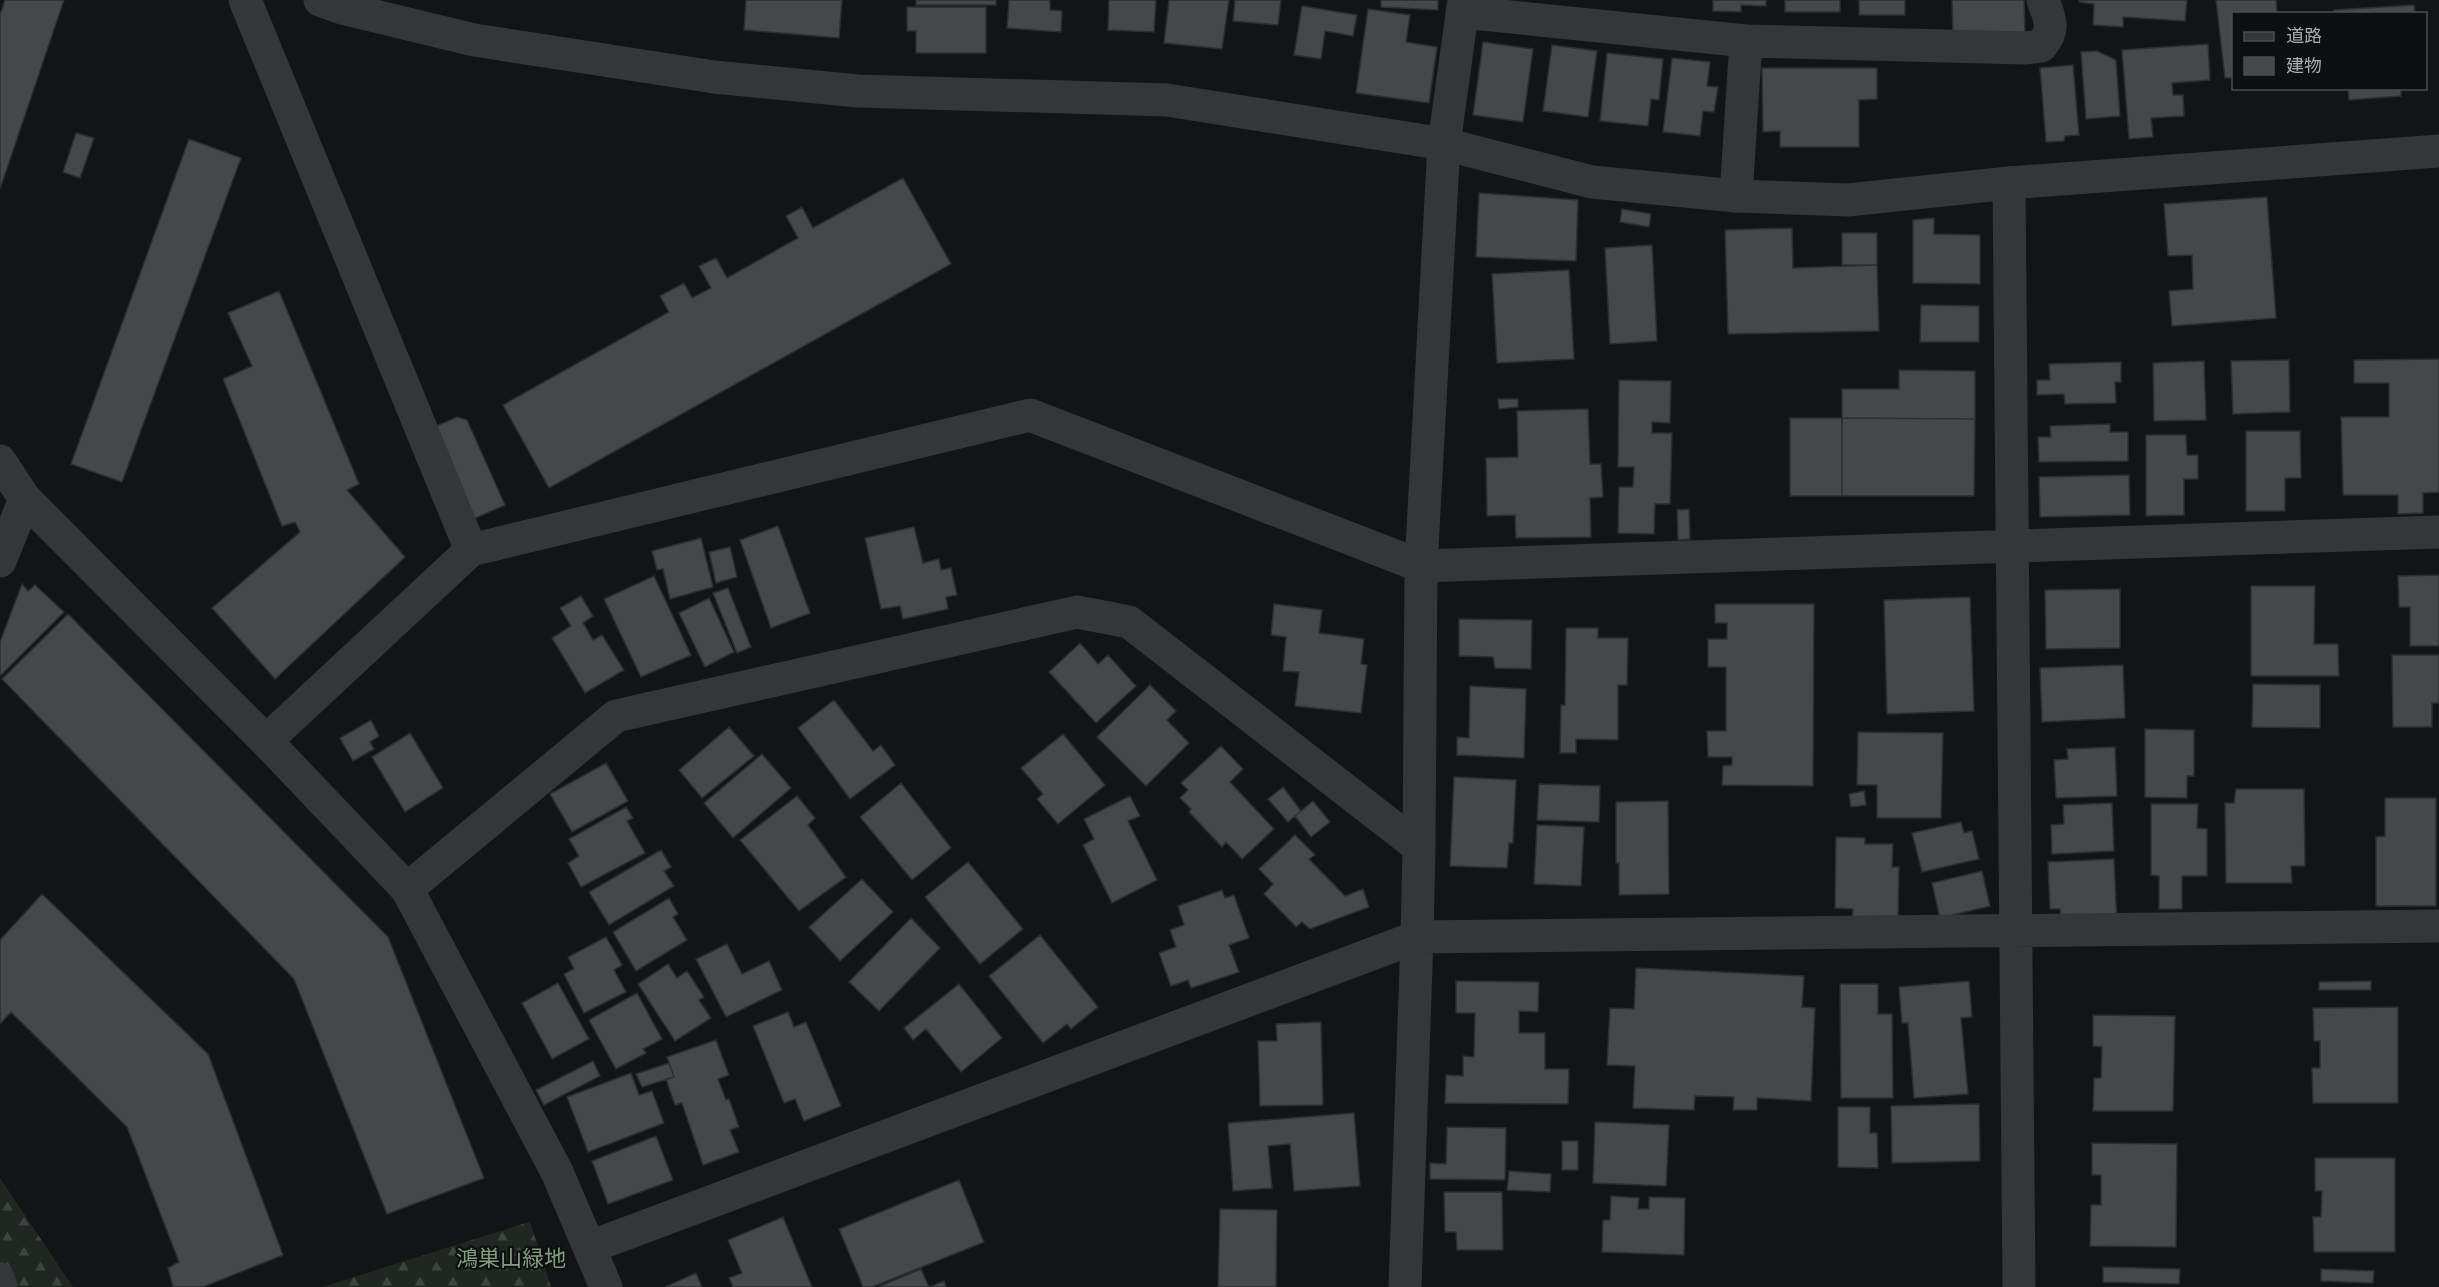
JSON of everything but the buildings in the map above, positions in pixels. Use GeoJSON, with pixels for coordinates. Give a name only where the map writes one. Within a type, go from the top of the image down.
{"type":"FeatureCollection","features":[{"type":"Feature","properties":{"kind":"street"},"geometry":{"type":"LineString","coordinates":[[245,0],[471,549]]}},
{"type":"Feature","properties":{"kind":"street"},"geometry":{"type":"LineString","coordinates":[[320,0],[342,8],[474,40],[714,77],[858,91],[1167,100],[1444,144],[1592,182],[1736,196],[1848,200],[2009,183],[2439,151]]}},
{"type":"Feature","properties":{"kind":"street"},"geometry":{"type":"LineString","coordinates":[[1405,1287],[1419,847],[1421,566],[1444,144],[1463,6],[1746,41],[2024,48],[2041,46],[2049,38],[2052,24],[2043,0]]}},
{"type":"Feature","properties":{"kind":"street"},"geometry":{"type":"LineString","coordinates":[[1736,196],[1746,41]]}},
{"type":"Feature","properties":{"kind":"street"},"geometry":{"type":"LineString","coordinates":[[2009,183],[2019,1287]]}},
{"type":"Feature","properties":{"kind":"street"},"geometry":{"type":"LineString","coordinates":[[266,741],[471,549],[1030,416],[1421,566],[2439,532]]}},
{"type":"Feature","properties":{"kind":"street"},"geometry":{"type":"LineString","coordinates":[[0,461],[25,499],[266,741],[407,888],[557,1172],[606,1287]]}},
{"type":"Feature","properties":{"kind":"street"},"geometry":{"type":"LineString","coordinates":[[0,561],[25,499]]}},
{"type":"Feature","properties":{"kind":"street"},"geometry":{"type":"LineString","coordinates":[[407,888],[616,717],[1077,612],[1130,622],[1419,847]]}},
{"type":"Feature","properties":{"kind":"street"},"geometry":{"type":"LineString","coordinates":[[590,1247],[1417,937],[2439,926]]}},
{"type":"Feature","properties":{"kind":"lane"},"geometry":{"type":"LineString","coordinates":[[0,1275],[5,1287]]}},
{"type":"Feature","properties":{"kind":"green space"},"geometry":{"type":"Polygon","coordinates":[[[0,1178],[73,1287],[0,1287],[0,1178]]]}},
{"type":"Feature","properties":{"kind":"green space","name":"鴻巣山緑地"},"geometry":{"type":"Polygon","coordinates":[[[529,1222],[551,1287],[322,1287],[529,1222]]]}}]}
